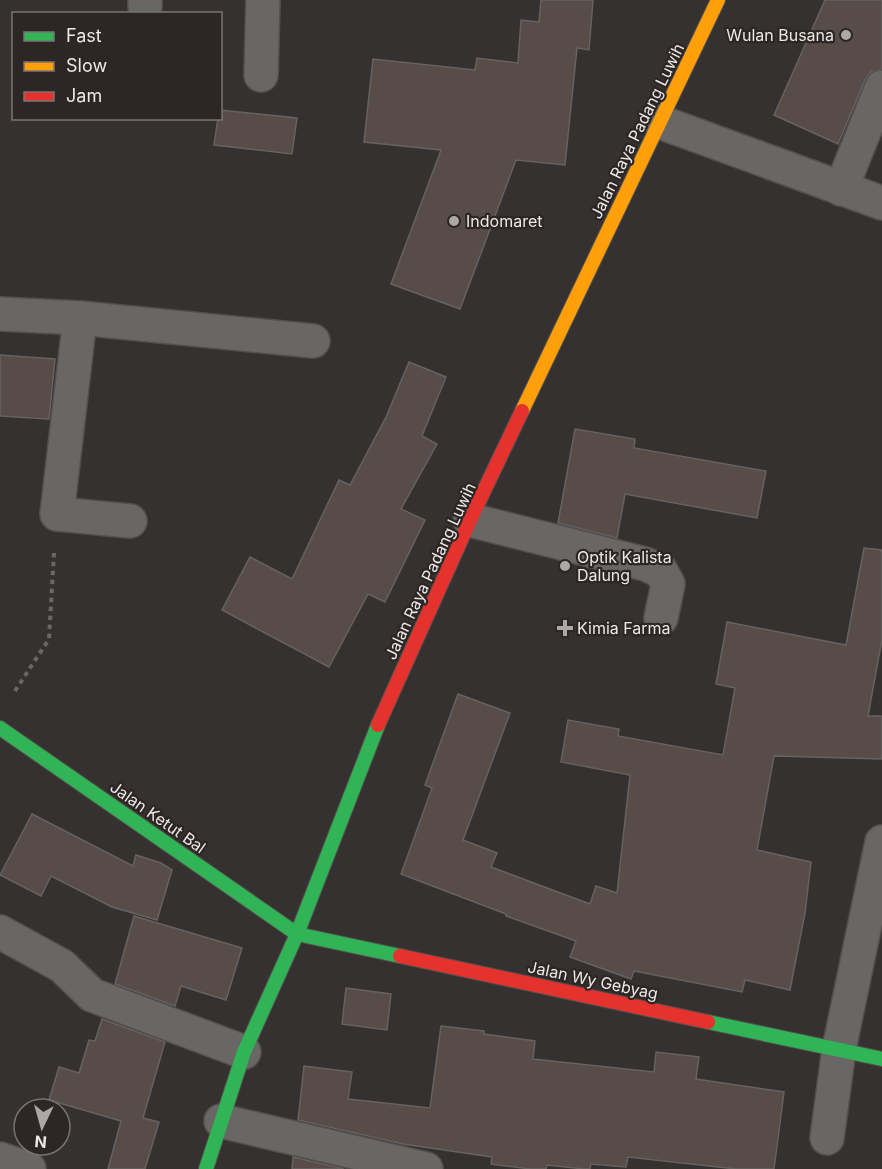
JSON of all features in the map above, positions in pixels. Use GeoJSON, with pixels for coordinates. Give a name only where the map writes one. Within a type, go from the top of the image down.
{"type":"FeatureCollection","features":[{"type":"Feature","properties":{"kind":"main road","name":"Jalan Raya Padang Luwih"},"geometry":{"type":"LineString","coordinates":[[206,1169],[244,1052],[297,934],[380,720],[470,520],[718,0]]}},
{"type":"Feature","properties":{"kind":"main road","name":"Jalan Ketut Bal"},"geometry":{"type":"LineString","coordinates":[[0,728],[297,934]]}},
{"type":"Feature","properties":{"kind":"main road","name":"Jalan Wy Gebyag"},"geometry":{"type":"LineString","coordinates":[[297,934],[882,1059]]}},
{"type":"Feature","properties":{"kind":"street"},"geometry":{"type":"LineString","coordinates":[[261,75],[263,0]]}},
{"type":"Feature","properties":{"kind":"street"},"geometry":{"type":"LineString","coordinates":[[841,189],[882,87]]}},
{"type":"Feature","properties":{"kind":"street"},"geometry":{"type":"LineString","coordinates":[[660,123],[882,204]]}},
{"type":"Feature","properties":{"kind":"street"},"geometry":{"type":"LineString","coordinates":[[0,314],[80,318],[313,341]]}},
{"type":"Feature","properties":{"kind":"street"},"geometry":{"type":"LineString","coordinates":[[80,318],[57,514],[130,521]]}},
{"type":"Feature","properties":{"kind":"street"},"geometry":{"type":"LineString","coordinates":[[470,520],[645,564],[661,571],[668,584],[661,618]]}},
{"type":"Feature","properties":{"kind":"street"},"geometry":{"type":"LineString","coordinates":[[827,1138],[839,1049],[882,842]]}},
{"type":"Feature","properties":{"kind":"street"},"geometry":{"type":"LineString","coordinates":[[0,932],[62,966],[92,995],[244,1052]]}},
{"type":"Feature","properties":{"kind":"street"},"geometry":{"type":"LineString","coordinates":[[221,1121],[426,1169]]}},
{"type":"Feature","properties":{"kind":"street"},"geometry":{"type":"LineString","coordinates":[[0,1159],[29,1169]]}},
{"type":"Feature","properties":{"kind":"path"},"geometry":{"type":"LineString","coordinates":[[12,695],[50,639],[57,514]]}},
{"type":"Feature","properties":{"kind":"building"},"geometry":{"type":"Polygon","coordinates":[[[541,0],[593,0],[589,50],[577,48],[565,165],[516,160],[460,309],[391,284],[441,150],[364,142],[373,59],[475,70],[477,58],[518,63],[521,20],[539,22],[541,0]]]}},
{"type":"Feature","properties":{"kind":"building"},"geometry":{"type":"Polygon","coordinates":[[[825,0],[882,0],[882,69],[871,72],[865,80],[838,144],[774,115],[825,0]]]}},
{"type":"Feature","properties":{"kind":"building"},"geometry":{"type":"Polygon","coordinates":[[[222,110],[297,118],[292,154],[214,145],[218,120],[222,120],[222,110]]]}},
{"type":"Feature","properties":{"kind":"building"},"geometry":{"type":"Polygon","coordinates":[[[0,355],[55,359],[49,419],[0,416],[0,355]]]}},
{"type":"Feature","properties":{"kind":"building"},"geometry":{"type":"Polygon","coordinates":[[[409,362],[446,377],[422,436],[437,444],[401,509],[425,520],[385,602],[368,594],[329,667],[222,610],[250,557],[292,579],[339,480],[350,485],[386,417],[409,362]]]}},
{"type":"Feature","properties":{"kind":"building"},"geometry":{"type":"Polygon","coordinates":[[[575,429],[635,439],[634,448],[766,471],[757,518],[625,494],[617,538],[558,523],[575,429]]]}},
{"type":"Feature","properties":{"kind":"building"},"geometry":{"type":"Polygon","coordinates":[[[864,548],[882,550],[882,639],[868,716],[882,716],[882,759],[774,756],[757,850],[811,862],[805,913],[790,990],[745,980],[742,992],[634,971],[631,979],[570,957],[576,941],[401,874],[432,788],[425,785],[458,694],[510,713],[463,840],[497,853],[491,867],[590,904],[596,886],[617,893],[630,775],[561,762],[568,720],[619,729],[618,736],[723,755],[735,688],[716,684],[727,622],[846,645],[864,548]]]}},
{"type":"Feature","properties":{"kind":"building"},"geometry":{"type":"Polygon","coordinates":[[[32,814],[133,866],[136,855],[161,863],[172,870],[157,920],[112,907],[51,876],[41,896],[0,875],[32,814]]]}},
{"type":"Feature","properties":{"kind":"building"},"geometry":{"type":"Polygon","coordinates":[[[134,916],[242,948],[226,1000],[181,986],[175,1006],[115,984],[134,916]]]}},
{"type":"Feature","properties":{"kind":"building"},"geometry":{"type":"Polygon","coordinates":[[[346,988],[391,994],[387,1030],[342,1024],[346,988]]]}},
{"type":"Feature","properties":{"kind":"building"},"geometry":{"type":"Polygon","coordinates":[[[102,1019],[165,1042],[143,1118],[159,1122],[145,1169],[108,1169],[121,1121],[72,1107],[72,1097],[50,1097],[59,1067],[79,1073],[89,1040],[95,1041],[102,1019]]]}},
{"type":"Feature","properties":{"kind":"building"},"geometry":{"type":"Polygon","coordinates":[[[441,1026],[484,1031],[484,1034],[535,1041],[533,1059],[654,1072],[656,1052],[699,1057],[696,1079],[784,1092],[774,1169],[736,1169],[628,1157],[626,1167],[591,1164],[590,1169],[547,1165],[546,1169],[530,1169],[491,1164],[492,1157],[403,1144],[298,1120],[304,1066],[352,1072],[348,1099],[430,1108],[441,1026]]]}},
{"type":"Feature","properties":{"kind":"building"},"geometry":{"type":"Polygon","coordinates":[[[293,1157],[344,1169],[292,1169],[293,1157]]]}},
{"type":"Feature","properties":{"kind":"traffic: fast"},"geometry":{"type":"LineString","coordinates":[[206,1169],[244,1052],[297,934],[378,725]]}},
{"type":"Feature","properties":{"kind":"traffic: fast"},"geometry":{"type":"LineString","coordinates":[[0,728],[297,934],[400,956]]}},
{"type":"Feature","properties":{"kind":"traffic: fast"},"geometry":{"type":"LineString","coordinates":[[708,1022],[882,1059]]}},
{"type":"Feature","properties":{"kind":"traffic: slow"},"geometry":{"type":"LineString","coordinates":[[522,411],[718,0]]}},
{"type":"Feature","properties":{"kind":"traffic: jam"},"geometry":{"type":"LineString","coordinates":[[378,725],[470,520],[522,411]]}},
{"type":"Feature","properties":{"kind":"traffic: jam"},"geometry":{"type":"LineString","coordinates":[[400,956],[708,1022]]}},
{"type":"Feature","properties":{"kind":"place","name":"Wulan Busana"},"geometry":{"type":"Point","coordinates":[846,35]}},
{"type":"Feature","properties":{"kind":"place","name":"Indomaret"},"geometry":{"type":"Point","coordinates":[454,221]}},
{"type":"Feature","properties":{"kind":"place","name":"Optik Kalista Dalung"},"geometry":{"type":"Point","coordinates":[565,566]}},
{"type":"Feature","properties":{"kind":"place","name":"Kimia Farma"},"geometry":{"type":"Point","coordinates":[565,628]}}]}
